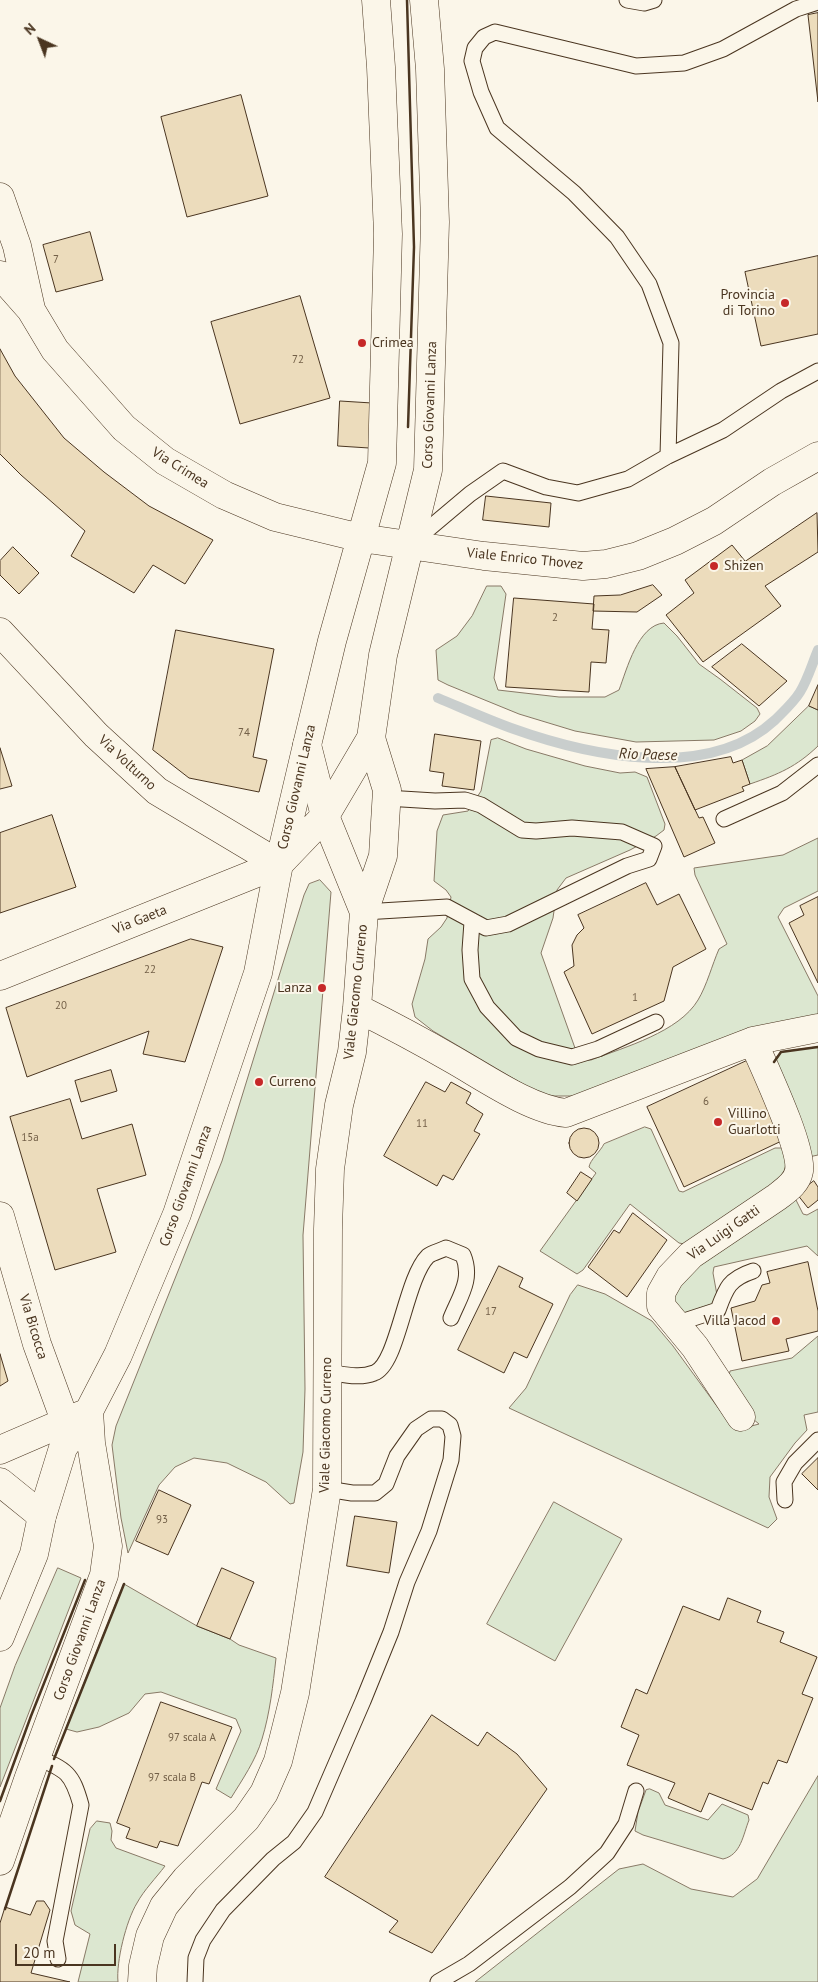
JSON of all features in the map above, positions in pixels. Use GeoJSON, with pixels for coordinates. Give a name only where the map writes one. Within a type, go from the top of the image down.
{"type":"FeatureCollection","features":[{"type":"Feature","properties":{"kind":"street","name":"Corso Giovanni Lanza"},"geometry":{"type":"LineString","coordinates":[[279,864],[325,816],[371,738],[383,655],[385,541],[382,463],[388,234],[381,67],[376,0]]}},
{"type":"Feature","properties":{"kind":"street","name":"Corso Giovanni Lanza"},"geometry":{"type":"LineString","coordinates":[[0,1637],[34,1554],[42,1516],[63,1448],[75,1423],[118,1355],[178,1214],[192,1173],[258,973],[279,864],[332,641],[385,541],[428,470],[435,222],[430,69],[424,0]]}},
{"type":"Feature","properties":{"kind":"street"},"geometry":{"type":"LineString","coordinates":[[0,197],[17,246],[31,310]]}},
{"type":"Feature","properties":{"kind":"street"},"geometry":{"type":"LineString","coordinates":[[0,275],[31,310]]}},
{"type":"Feature","properties":{"kind":"street","name":"Via Crimea"},"geometry":{"type":"LineString","coordinates":[[31,310],[56,350],[117,421],[165,461],[224,494],[275,517],[385,541]]}},
{"type":"Feature","properties":{"kind":"street","name":"Viale Enrico Thovez"},"geometry":{"type":"LineString","coordinates":[[385,541],[484,556],[583,566],[606,564],[638,556],[675,541],[714,521],[772,482],[818,456]]}},
{"type":"Feature","properties":{"kind":"street","name":"Via Volturno"},"geometry":{"type":"LineString","coordinates":[[0,632],[96,735],[157,791],[279,864]]}},
{"type":"Feature","properties":{"kind":"street","name":"Viale Giacomo Curreno"},"geometry":{"type":"LineString","coordinates":[[142,1982],[143,1966],[150,1936],[164,1906],[186,1879],[246,1819],[264,1793],[278,1761],[295,1693],[327,1489],[330,1169],[338,1106],[352,1052],[364,912],[383,856],[386,790],[371,738]]}},
{"type":"Feature","properties":{"kind":"street","name":"Viale Giacomo Curreno"},"geometry":{"type":"LineString","coordinates":[[307,745],[325,816],[364,912]]}},
{"type":"Feature","properties":{"kind":"street","name":"Via Gaeta"},"geometry":{"type":"LineString","coordinates":[[0,976],[279,864]]}},
{"type":"Feature","properties":{"kind":"street"},"geometry":{"type":"LineString","coordinates":[[357,1008],[403,1031],[533,1104],[566,1113],[753,1040],[818,1028]]}},
{"type":"Feature","properties":{"kind":"street","name":"Via Luigi Gatti"},"geometry":{"type":"LineString","coordinates":[[741,1417],[695,1346],[661,1306],[661,1293],[680,1264],[790,1187],[799,1171],[796,1146],[753,1040]]}},
{"type":"Feature","properties":{"kind":"street","name":"Via Bicocca"},"geometry":{"type":"LineString","coordinates":[[0,1216],[37,1344],[75,1423]]}},
{"type":"Feature","properties":{"kind":"street","name":"Corso Giovanni Lanza"},"geometry":{"type":"LineString","coordinates":[[0,1861],[36,1757],[104,1575],[108,1546],[91,1443],[75,1423]]}},
{"type":"Feature","properties":{"kind":"street"},"geometry":{"type":"LineString","coordinates":[[0,1450],[75,1423]]}},
{"type":"Feature","properties":{"kind":"street"},"geometry":{"type":"LineString","coordinates":[[0,1482],[42,1516]]}},
{"type":"Feature","properties":{"kind":"lane"},"geometry":{"type":"LineString","coordinates":[[627,0],[644,3],[654,0]]}},
{"type":"Feature","properties":{"kind":"lane"},"geometry":{"type":"LineString","coordinates":[[668,456],[671,343],[649,284],[617,238],[580,200],[497,128],[481,92],[472,61],[475,48],[484,37],[495,32],[636,66],[684,63],[723,49],[796,8],[818,2]]}},
{"type":"Feature","properties":{"kind":"lane"},"geometry":{"type":"LineString","coordinates":[[385,541],[470,494],[504,471],[546,487],[578,494],[628,479],[668,456],[723,430],[781,391],[818,371]]}},
{"type":"Feature","properties":{"kind":"lane"},"geometry":{"type":"LineString","coordinates":[[724,819],[782,793],[818,765]]}},
{"type":"Feature","properties":{"kind":"lane"},"geometry":{"type":"LineString","coordinates":[[364,912],[447,907],[486,928],[508,924],[627,866],[650,859],[654,846],[622,832],[572,828],[536,831],[522,830],[481,805],[465,800],[435,801],[386,798]]}},
{"type":"Feature","properties":{"kind":"lane"},"geometry":{"type":"LineString","coordinates":[[472,922],[470,950],[472,979],[487,1007],[516,1038],[539,1049],[572,1057],[598,1050],[656,1022]]}},
{"type":"Feature","properties":{"kind":"lane"},"geometry":{"type":"LineString","coordinates":[[328,1372],[357,1376],[376,1373],[388,1359],[416,1273],[429,1256],[446,1248],[463,1255],[468,1266],[467,1280],[451,1318]]}},
{"type":"Feature","properties":{"kind":"lane"},"geometry":{"type":"LineString","coordinates":[[675,1324],[718,1310],[726,1287],[740,1275],[753,1271]]}},
{"type":"Feature","properties":{"kind":"lane"},"geometry":{"type":"LineString","coordinates":[[195,1982],[196,1958],[203,1940],[223,1910],[273,1859],[294,1842],[314,1812],[363,1701],[391,1632],[407,1582],[429,1531],[451,1460],[454,1436],[450,1425],[442,1419],[431,1420],[416,1429],[397,1456],[386,1484],[375,1493],[352,1493],[327,1489]]}},
{"type":"Feature","properties":{"kind":"lane"},"geometry":{"type":"LineString","coordinates":[[785,1500],[784,1482],[794,1463],[818,1440]]}},
{"type":"Feature","properties":{"kind":"lane"},"geometry":{"type":"LineString","coordinates":[[36,1757],[64,1770],[75,1785],[81,1805],[55,1941],[58,1959]]}},
{"type":"Feature","properties":{"kind":"lane"},"geometry":{"type":"LineString","coordinates":[[438,1982],[469,1964],[570,1887],[607,1853],[626,1824],[636,1791]]}},
{"type":"Feature","properties":{"kind":"green space"},"geometry":{"type":"Polygon","coordinates":[[[487,586],[501,586],[506,594],[494,678],[498,690],[559,697],[605,697],[619,690],[635,649],[647,631],[664,623],[699,664],[757,708],[760,714],[755,721],[741,731],[714,740],[636,742],[575,731],[519,714],[448,685],[438,680],[436,650],[457,636],[472,616],[487,586]]]}},
{"type":"Feature","properties":{"kind":"green space"},"geometry":{"type":"Polygon","coordinates":[[[809,706],[818,710],[818,746],[787,769],[750,784],[742,760],[767,746],[809,706]]]}},
{"type":"Feature","properties":{"kind":"green space"},"geometry":{"type":"Polygon","coordinates":[[[498,738],[526,749],[585,766],[620,773],[635,772],[647,777],[665,824],[664,830],[656,836],[630,850],[566,878],[557,890],[553,918],[541,953],[575,1048],[584,1060],[591,1060],[619,1050],[665,1030],[689,1011],[698,1000],[719,949],[727,944],[695,875],[694,868],[783,855],[818,838],[818,891],[784,908],[778,917],[818,996],[818,1016],[573,1096],[543,1096],[433,1031],[415,1017],[412,1004],[425,959],[428,939],[441,927],[447,918],[451,897],[446,890],[434,881],[437,831],[443,815],[468,811],[481,791],[491,740],[498,738]]]}},
{"type":"Feature","properties":{"kind":"green space"},"geometry":{"type":"Polygon","coordinates":[[[320,880],[331,892],[303,1235],[305,1389],[303,1452],[294,1503],[290,1504],[266,1482],[227,1463],[194,1458],[175,1467],[159,1485],[128,1553],[121,1518],[112,1445],[116,1426],[222,1161],[304,895],[309,884],[320,880]]]}},
{"type":"Feature","properties":{"kind":"green space"},"geometry":{"type":"Polygon","coordinates":[[[818,1047],[818,1155],[804,1158],[774,1060],[781,1052],[818,1047]]]}},
{"type":"Feature","properties":{"kind":"green space"},"geometry":{"type":"Polygon","coordinates":[[[645,1127],[651,1129],[679,1191],[683,1192],[775,1148],[783,1148],[786,1163],[784,1171],[777,1183],[684,1244],[679,1243],[630,1204],[583,1270],[577,1274],[540,1251],[596,1173],[589,1167],[604,1144],[645,1127]]]}},
{"type":"Feature","properties":{"kind":"green space"},"geometry":{"type":"Polygon","coordinates":[[[794,1196],[803,1214],[807,1215],[818,1209],[818,1256],[807,1246],[714,1267],[713,1273],[717,1295],[712,1307],[685,1316],[674,1305],[675,1283],[794,1196]]]}},
{"type":"Feature","properties":{"kind":"green space"},"geometry":{"type":"Polygon","coordinates":[[[578,1285],[605,1294],[652,1321],[673,1346],[727,1420],[744,1428],[759,1424],[753,1419],[729,1376],[730,1371],[792,1358],[818,1336],[818,1412],[804,1415],[807,1430],[770,1477],[769,1497],[777,1519],[768,1528],[509,1408],[526,1388],[570,1295],[578,1285]]]}},
{"type":"Feature","properties":{"kind":"green space"},"geometry":{"type":"Polygon","coordinates":[[[554,1502],[622,1539],[555,1661],[487,1624],[554,1502]]]}},
{"type":"Feature","properties":{"kind":"green space"},"geometry":{"type":"Polygon","coordinates":[[[58,1568],[81,1578],[0,1787],[0,1708],[15,1666],[58,1568]]]}},
{"type":"Feature","properties":{"kind":"green space"},"geometry":{"type":"Polygon","coordinates":[[[124,1584],[197,1626],[230,1639],[239,1645],[276,1658],[269,1709],[262,1739],[252,1762],[231,1798],[216,1789],[241,1731],[236,1719],[161,1692],[145,1694],[129,1713],[99,1727],[77,1732],[66,1729],[124,1584]]]}},
{"type":"Feature","properties":{"kind":"green space"},"geometry":{"type":"Polygon","coordinates":[[[818,1776],[818,1982],[475,1982],[619,1869],[643,1864],[691,1889],[733,1897],[757,1879],[818,1776]]]}},
{"type":"Feature","properties":{"kind":"green space"},"geometry":{"type":"Polygon","coordinates":[[[650,1789],[659,1793],[665,1805],[708,1820],[722,1804],[748,1815],[749,1820],[738,1849],[729,1857],[723,1859],[635,1831],[638,1812],[646,1790],[650,1789]]]}},
{"type":"Feature","properties":{"kind":"green space"},"geometry":{"type":"Polygon","coordinates":[[[97,1821],[110,1823],[112,1831],[111,1840],[116,1848],[165,1866],[140,1898],[129,1920],[120,1953],[118,1982],[78,1982],[90,1934],[75,1925],[71,1911],[90,1829],[97,1821]]]}},
{"type":"Feature","properties":{"kind":"building"},"geometry":{"type":"Polygon","coordinates":[[[818,13],[818,102],[808,15],[818,13]]]}},
{"type":"Feature","properties":{"kind":"building"},"geometry":{"type":"Polygon","coordinates":[[[241,95],[268,196],[187,217],[161,117],[241,95]]]}},
{"type":"Feature","properties":{"kind":"building"},"geometry":{"type":"Polygon","coordinates":[[[90,232],[103,280],[56,292],[43,245],[90,232]]]}},
{"type":"Feature","properties":{"kind":"building","name":"Provincia di Torino"},"geometry":{"type":"Polygon","coordinates":[[[818,256],[818,334],[761,346],[745,272],[818,256]]]}},
{"type":"Feature","properties":{"kind":"building"},"geometry":{"type":"Polygon","coordinates":[[[300,296],[330,398],[240,424],[211,322],[300,296]]]}},
{"type":"Feature","properties":{"kind":"building"},"geometry":{"type":"Polygon","coordinates":[[[0,349],[15,376],[64,438],[104,472],[149,506],[213,540],[185,584],[153,565],[134,593],[71,556],[85,531],[0,454],[0,349]]]}},
{"type":"Feature","properties":{"kind":"building"},"geometry":{"type":"Polygon","coordinates":[[[340,401],[372,403],[369,448],[338,446],[340,401]]]}},
{"type":"Feature","properties":{"kind":"building"},"geometry":{"type":"Polygon","coordinates":[[[486,496],[551,503],[549,527],[483,520],[486,496]]]}},
{"type":"Feature","properties":{"kind":"building"},"geometry":{"type":"Polygon","coordinates":[[[817,513],[818,552],[765,586],[781,606],[703,662],[666,615],[694,593],[685,580],[732,545],[745,561],[817,513]]]}},
{"type":"Feature","properties":{"kind":"building"},"geometry":{"type":"Polygon","coordinates":[[[13,547],[39,573],[19,594],[0,575],[0,561],[13,547]]]}},
{"type":"Feature","properties":{"kind":"building"},"geometry":{"type":"Polygon","coordinates":[[[653,585],[662,595],[637,612],[593,611],[594,596],[620,595],[653,585]]]}},
{"type":"Feature","properties":{"kind":"building"},"geometry":{"type":"Polygon","coordinates":[[[514,598],[594,604],[592,629],[609,630],[606,663],[591,662],[589,692],[506,687],[514,598]]]}},
{"type":"Feature","properties":{"kind":"building"},"geometry":{"type":"Polygon","coordinates":[[[176,630],[274,649],[253,757],[267,760],[259,792],[189,778],[153,750],[176,630]]]}},
{"type":"Feature","properties":{"kind":"building"},"geometry":{"type":"Polygon","coordinates":[[[742,644],[787,681],[759,706],[712,667],[742,644]]]}},
{"type":"Feature","properties":{"kind":"building"},"geometry":{"type":"Polygon","coordinates":[[[818,685],[818,710],[809,706],[818,685]]]}},
{"type":"Feature","properties":{"kind":"building"},"geometry":{"type":"Polygon","coordinates":[[[435,734],[481,741],[474,790],[442,786],[444,773],[430,771],[435,734]]]}},
{"type":"Feature","properties":{"kind":"building"},"geometry":{"type":"Polygon","coordinates":[[[0,748],[12,786],[0,789],[0,748]]]}},
{"type":"Feature","properties":{"kind":"building"},"geometry":{"type":"Polygon","coordinates":[[[731,757],[733,763],[742,760],[750,784],[742,787],[744,791],[695,810],[675,767],[731,757]]]}},
{"type":"Feature","properties":{"kind":"building"},"geometry":{"type":"Polygon","coordinates":[[[675,767],[699,818],[703,817],[715,843],[684,857],[646,769],[675,767]]]}},
{"type":"Feature","properties":{"kind":"building"},"geometry":{"type":"Polygon","coordinates":[[[52,815],[76,887],[0,913],[0,833],[52,815]]]}},
{"type":"Feature","properties":{"kind":"building"},"geometry":{"type":"Polygon","coordinates":[[[646,883],[657,905],[679,894],[706,949],[673,967],[664,1001],[592,1034],[564,972],[574,966],[572,945],[577,935],[584,928],[578,915],[646,883]]]}},
{"type":"Feature","properties":{"kind":"building"},"geometry":{"type":"Polygon","coordinates":[[[818,897],[818,983],[789,923],[804,915],[800,906],[818,897]]]}},
{"type":"Feature","properties":{"kind":"building"},"geometry":{"type":"Polygon","coordinates":[[[191,939],[223,947],[185,1062],[143,1054],[149,1031],[27,1077],[6,1008],[191,939]]]}},
{"type":"Feature","properties":{"kind":"building","name":"Villino Guarlotti"},"geometry":{"type":"Polygon","coordinates":[[[753,1058],[790,1137],[684,1187],[647,1107],[753,1058]]]}},
{"type":"Feature","properties":{"kind":"building"},"geometry":{"type":"Polygon","coordinates":[[[111,1070],[117,1091],[81,1102],[75,1081],[111,1070]]]}},
{"type":"Feature","properties":{"kind":"building"},"geometry":{"type":"Polygon","coordinates":[[[426,1082],[445,1092],[451,1082],[471,1093],[466,1103],[483,1114],[474,1131],[480,1134],[453,1180],[443,1175],[437,1186],[384,1156],[426,1082]]]}},
{"type":"Feature","properties":{"kind":"building"},"geometry":{"type":"Polygon","coordinates":[[[70,1099],[82,1139],[132,1124],[146,1175],[97,1189],[116,1252],[55,1270],[10,1117],[70,1099]]]}},
{"type":"Feature","properties":{"kind":"building"},"geometry":{"type":"Polygon","coordinates":[[[584,1128],[595,1132],[599,1143],[595,1154],[584,1158],[573,1154],[569,1143],[573,1132],[584,1128]]]}},
{"type":"Feature","properties":{"kind":"building"},"geometry":{"type":"Polygon","coordinates":[[[581,1172],[592,1179],[577,1201],[567,1193],[581,1172]]]}},
{"type":"Feature","properties":{"kind":"building"},"geometry":{"type":"Polygon","coordinates":[[[814,1181],[818,1187],[818,1200],[808,1208],[797,1194],[814,1181]]]}},
{"type":"Feature","properties":{"kind":"building"},"geometry":{"type":"Polygon","coordinates":[[[633,1213],[667,1240],[627,1297],[588,1267],[614,1230],[619,1233],[633,1213]]]}},
{"type":"Feature","properties":{"kind":"building","name":"Villa Jacod"},"geometry":{"type":"Polygon","coordinates":[[[808,1262],[818,1311],[818,1331],[786,1339],[789,1351],[742,1361],[731,1308],[755,1301],[762,1285],[770,1283],[767,1272],[808,1262]]]}},
{"type":"Feature","properties":{"kind":"building"},"geometry":{"type":"Polygon","coordinates":[[[499,1266],[523,1278],[519,1287],[553,1304],[527,1358],[514,1352],[504,1373],[458,1350],[499,1266]]]}},
{"type":"Feature","properties":{"kind":"building"},"geometry":{"type":"Polygon","coordinates":[[[0,1354],[8,1381],[0,1386],[0,1354]]]}},
{"type":"Feature","properties":{"kind":"building"},"geometry":{"type":"Polygon","coordinates":[[[818,1458],[818,1490],[802,1474],[818,1458]]]}},
{"type":"Feature","properties":{"kind":"building"},"geometry":{"type":"Polygon","coordinates":[[[159,1490],[191,1505],[168,1555],[136,1541],[159,1490]]]}},
{"type":"Feature","properties":{"kind":"building"},"geometry":{"type":"Polygon","coordinates":[[[355,1516],[397,1522],[389,1573],[347,1566],[355,1516]]]}},
{"type":"Feature","properties":{"kind":"building"},"geometry":{"type":"Polygon","coordinates":[[[222,1568],[254,1582],[230,1639],[197,1626],[222,1568]]]}},
{"type":"Feature","properties":{"kind":"building"},"geometry":{"type":"Polygon","coordinates":[[[728,1598],[761,1611],[757,1622],[784,1632],[780,1642],[817,1657],[802,1694],[813,1698],[787,1763],[778,1760],[768,1784],[763,1782],[752,1810],[709,1793],[701,1812],[668,1798],[675,1783],[627,1765],[639,1735],[621,1727],[636,1689],[647,1694],[683,1606],[719,1620],[728,1598]]]}},
{"type":"Feature","properties":{"kind":"building"},"geometry":{"type":"Polygon","coordinates":[[[161,1702],[232,1727],[209,1784],[202,1782],[178,1846],[160,1841],[157,1848],[126,1838],[130,1828],[117,1823],[161,1702]]]}},
{"type":"Feature","properties":{"kind":"building"},"geometry":{"type":"Polygon","coordinates":[[[432,1715],[478,1746],[487,1732],[517,1754],[547,1789],[432,1953],[389,1932],[398,1921],[325,1877],[432,1715]]]}},
{"type":"Feature","properties":{"kind":"building"},"geometry":{"type":"Polygon","coordinates":[[[37,1901],[44,1901],[50,1910],[31,1973],[70,1982],[0,1982],[0,1923],[5,1907],[30,1915],[37,1901]]]}},
{"type":"Feature","properties":{"kind":"waterway","name":"Rio Paese"},"geometry":{"type":"LineString","coordinates":[[438,698],[511,728],[576,747],[611,754],[647,758],[683,757],[716,751],[748,739],[775,720],[800,692],[818,650]]}},
{"type":"Feature","properties":{"kind":"wall"},"geometry":{"type":"LineString","coordinates":[[407,0],[414,247],[408,427]]}},
{"type":"Feature","properties":{"kind":"wall"},"geometry":{"type":"LineString","coordinates":[[774,1062],[781,1052],[818,1047]]}},
{"type":"Feature","properties":{"kind":"wall"},"geometry":{"type":"LineString","coordinates":[[0,1801],[31,1716],[85,1580]]}},
{"type":"Feature","properties":{"kind":"wall"},"geometry":{"type":"LineString","coordinates":[[54,1759],[124,1584]]}},
{"type":"Feature","properties":{"kind":"wall"},"geometry":{"type":"LineString","coordinates":[[5,1909],[52,1766]]}},
{"type":"Feature","properties":{"kind":"place","name":"Provincia di Torino"},"geometry":{"type":"Point","coordinates":[785,303]}},
{"type":"Feature","properties":{"kind":"place","name":"Crimea"},"geometry":{"type":"Point","coordinates":[362,343]}},
{"type":"Feature","properties":{"kind":"place","name":"Shizen"},"geometry":{"type":"Point","coordinates":[714,566]}},
{"type":"Feature","properties":{"kind":"place","name":"Lanza"},"geometry":{"type":"Point","coordinates":[322,988]}},
{"type":"Feature","properties":{"kind":"place","name":"Curreno"},"geometry":{"type":"Point","coordinates":[259,1082]}},
{"type":"Feature","properties":{"kind":"place","name":"Villino Guarlotti"},"geometry":{"type":"Point","coordinates":[718,1122]}},
{"type":"Feature","properties":{"kind":"place","name":"Villa Jacod"},"geometry":{"type":"Point","coordinates":[776,1321]}}]}
